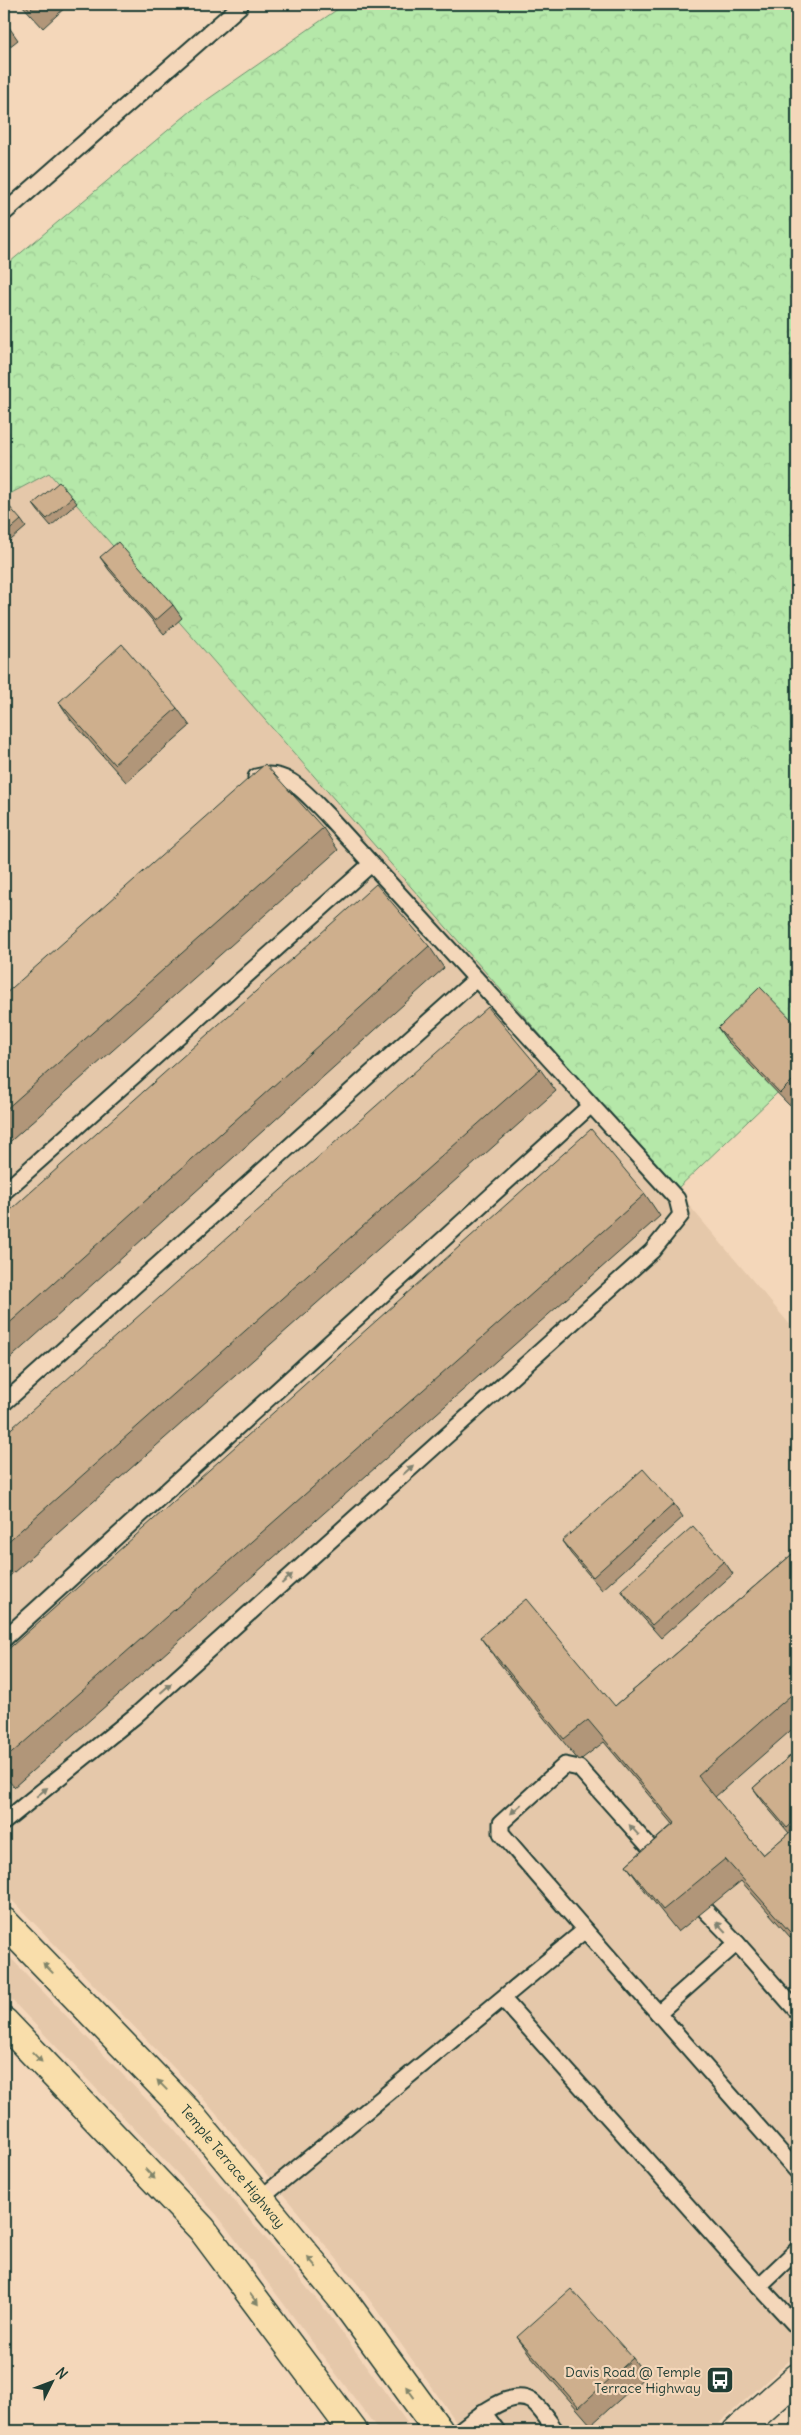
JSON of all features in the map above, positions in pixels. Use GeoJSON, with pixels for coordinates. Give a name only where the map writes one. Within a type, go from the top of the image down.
{"type":"FeatureCollection","features":[{"type":"Feature","properties":{"kind":"main road","name":"Temple Terrace Highway"},"geometry":{"type":"LineString","coordinates":[[4,1922],[187,2111],[261,2198],[344,2301],[438,2431]]}},
{"type":"Feature","properties":{"kind":"main road"},"geometry":{"type":"LineString","coordinates":[[4,2022],[202,2229],[353,2431]]}},
{"type":"Feature","properties":{"kind":"street"},"geometry":{"type":"LineString","coordinates":[[737,2431],[797,2378]]}},
{"type":"Feature","properties":{"kind":"lane"},"geometry":{"type":"LineString","coordinates":[[4,213],[240,6]]}},
{"type":"Feature","properties":{"kind":"lane"},"geometry":{"type":"LineString","coordinates":[[4,1822],[135,1716],[652,1251],[681,1215],[678,1199],[295,782],[269,773],[251,779],[243,786]]}},
{"type":"Feature","properties":{"kind":"lane"},"geometry":{"type":"LineString","coordinates":[[4,1192],[372,864]]}},
{"type":"Feature","properties":{"kind":"lane"},"geometry":{"type":"LineString","coordinates":[[4,1403],[476,979]]}},
{"type":"Feature","properties":{"kind":"lane"},"geometry":{"type":"LineString","coordinates":[[4,1639],[592,1105]]}},
{"type":"Feature","properties":{"kind":"lane"},"geometry":{"type":"LineString","coordinates":[[666,1866],[579,1768],[565,1765],[501,1823],[501,1833],[797,2171]]}},
{"type":"Feature","properties":{"kind":"lane"},"geometry":{"type":"LineString","coordinates":[[706,1910],[797,2011]]}},
{"type":"Feature","properties":{"kind":"lane"},"geometry":{"type":"LineString","coordinates":[[261,2198],[585,1930]]}},
{"type":"Feature","properties":{"kind":"lane"},"geometry":{"type":"LineString","coordinates":[[658,2013],[736,1944]]}},
{"type":"Feature","properties":{"kind":"lane"},"geometry":{"type":"LineString","coordinates":[[503,1999],[797,2327]]}},
{"type":"Feature","properties":{"kind":"lane"},"geometry":{"type":"LineString","coordinates":[[759,2286],[797,2250]]}},
{"type":"Feature","properties":{"kind":"lane"},"geometry":{"type":"LineString","coordinates":[[459,2431],[483,2412],[508,2400],[519,2398],[532,2402],[556,2431]]}},
{"type":"Feature","properties":{"kind":"lane"},"geometry":{"type":"LineString","coordinates":[[483,2412],[498,2431]]}},
{"type":"Feature","properties":{"kind":"shaded area"},"geometry":{"type":"Polygon","coordinates":[[[49,473],[676,1190],[797,1333],[797,2354],[710,2431],[463,2431],[361,2288],[202,2097],[4,1892],[4,497],[49,473]]]}},
{"type":"Feature","properties":{"kind":"shaded area"},"geometry":{"type":"Polygon","coordinates":[[[4,1951],[171,2125],[328,2313],[413,2431],[379,2431],[217,2215],[4,1992],[4,1951]]]}},
{"type":"Feature","properties":{"kind":"green space"},"geometry":{"type":"Polygon","coordinates":[[[345,4],[797,4],[797,918],[790,925],[797,933],[797,1074],[676,1190],[49,473],[4,497],[4,267],[191,111],[345,4]]]}},
{"type":"Feature","properties":{"kind":"building"},"geometry":{"type":"Polygon","coordinates":[[[25,4],[36,4],[30,10],[25,4]]]}},
{"type":"Feature","properties":{"kind":"building"},"geometry":{"type":"Polygon","coordinates":[[[59,482],[72,497],[47,519],[33,504],[59,482]]]}},
{"type":"Feature","properties":{"kind":"building"},"geometry":{"type":"Polygon","coordinates":[[[8,505],[21,520],[4,535],[4,509],[8,505]]]}},
{"type":"Feature","properties":{"kind":"building"},"geometry":{"type":"Polygon","coordinates":[[[118,542],[173,605],[155,621],[100,557],[118,542]]]}},
{"type":"Feature","properties":{"kind":"building"},"geometry":{"type":"Polygon","coordinates":[[[122,644],[177,708],[114,764],[59,702],[122,644]]]}},
{"type":"Feature","properties":{"kind":"building"},"geometry":{"type":"Polygon","coordinates":[[[265,764],[323,828],[4,1111],[4,995],[265,764]]]}},
{"type":"Feature","properties":{"kind":"building"},"geometry":{"type":"Polygon","coordinates":[[[376,884],[429,946],[4,1328],[4,1216],[376,884]]]}},
{"type":"Feature","properties":{"kind":"building"},"geometry":{"type":"Polygon","coordinates":[[[760,987],[797,1025],[797,1076],[780,1093],[718,1028],[760,987]]]}},
{"type":"Feature","properties":{"kind":"building"},"geometry":{"type":"Polygon","coordinates":[[[488,1007],[540,1069],[4,1545],[4,1435],[488,1007]]]}},
{"type":"Feature","properties":{"kind":"building"},"geometry":{"type":"Polygon","coordinates":[[[797,1100],[797,1112],[791,1106],[797,1100]]]}},
{"type":"Feature","properties":{"kind":"building"},"geometry":{"type":"Polygon","coordinates":[[[591,1129],[645,1194],[4,1760],[4,1653],[591,1129]]]}},
{"type":"Feature","properties":{"kind":"building"},"geometry":{"type":"Polygon","coordinates":[[[643,1469],[674,1504],[593,1577],[562,1541],[643,1469]]]}},
{"type":"Feature","properties":{"kind":"building"},"geometry":{"type":"Polygon","coordinates":[[[693,1526],[724,1561],[652,1625],[621,1590],[693,1526]]]}},
{"type":"Feature","properties":{"kind":"building"},"geometry":{"type":"Polygon","coordinates":[[[797,1550],[797,1690],[698,1776],[763,1855],[797,1826],[797,1940],[725,1859],[663,1910],[626,1865],[675,1823],[588,1720],[564,1739],[480,1637],[526,1599],[615,1706],[797,1550]]]}},
{"type":"Feature","properties":{"kind":"building"},"geometry":{"type":"Polygon","coordinates":[[[797,1750],[797,1819],[787,1828],[753,1788],[797,1750]]]}},
{"type":"Feature","properties":{"kind":"building"},"geometry":{"type":"Polygon","coordinates":[[[571,2289],[633,2358],[579,2407],[517,2337],[571,2289]]]}},
{"type":"Feature","properties":{"kind":"place","name":"Davis Road @ Temple Terrace Highway"},"geometry":{"type":"Point","coordinates":[720,2380]}}]}
